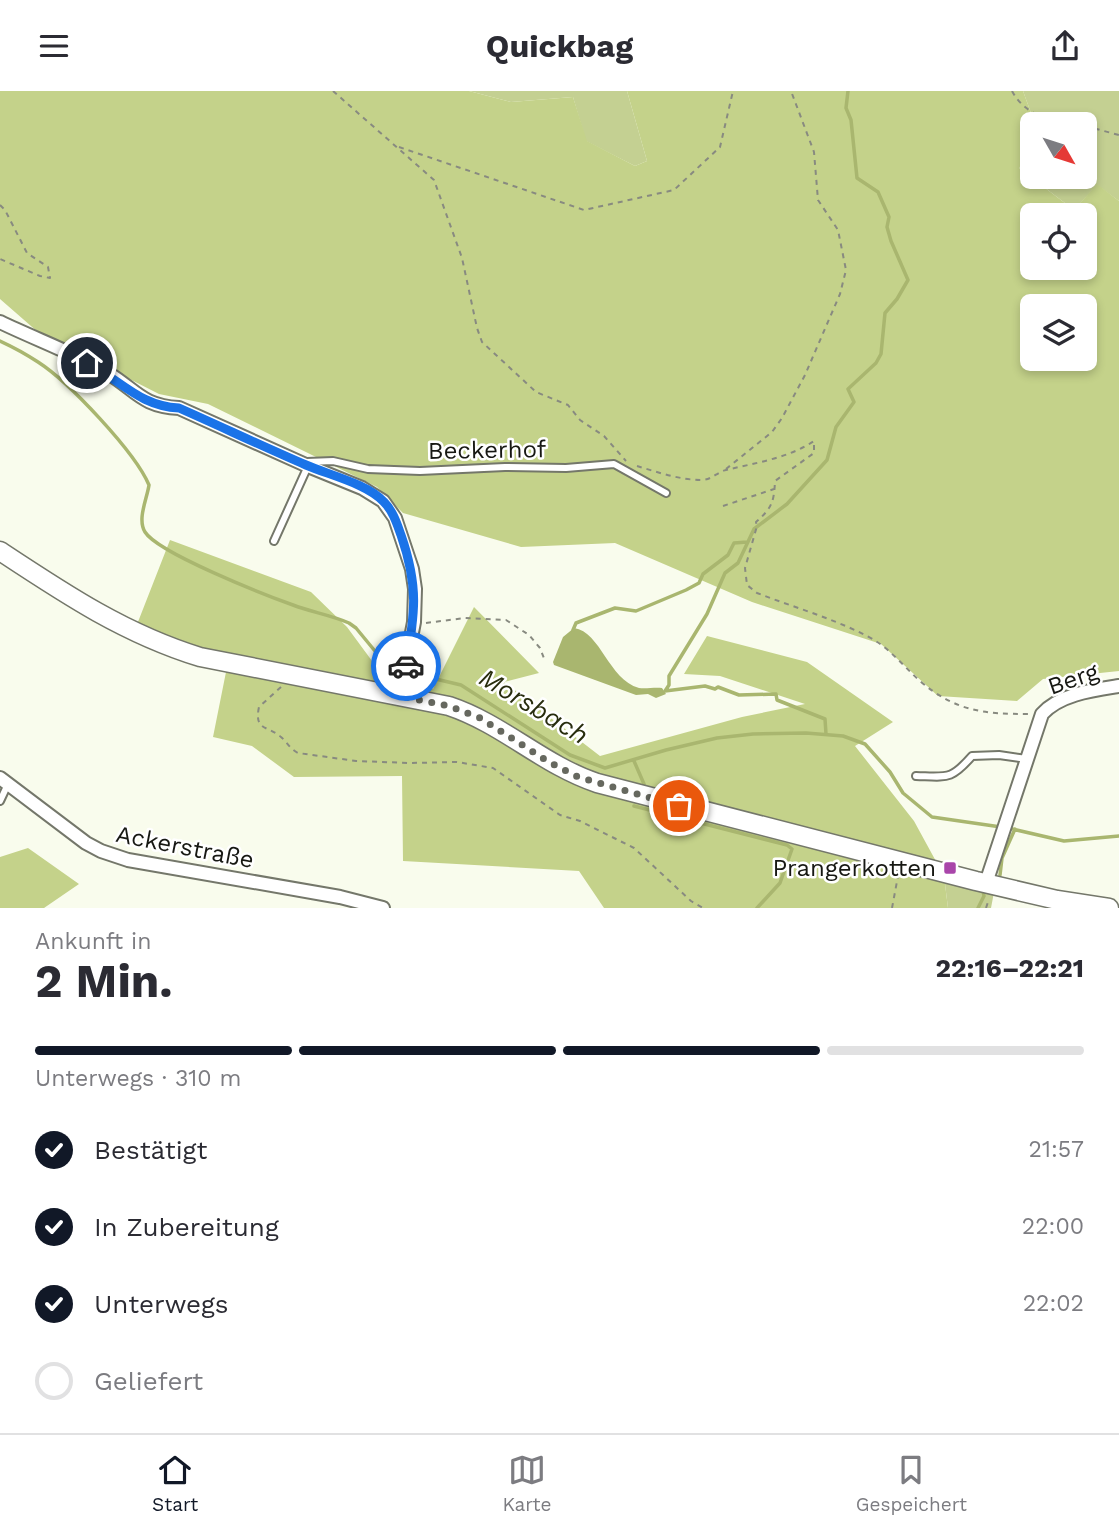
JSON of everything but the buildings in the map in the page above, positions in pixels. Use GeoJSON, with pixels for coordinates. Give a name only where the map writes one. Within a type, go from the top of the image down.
{"type":"FeatureCollection","features":[{"type":"Feature","properties":{"kind":"main road"},"geometry":{"type":"LineString","coordinates":[[0,551],[100,614],[149,639],[200,657],[286,674],[402,689],[480,718],[563,770],[597,783],[986,883],[1057,900],[1109,908]]}},
{"type":"Feature","properties":{"kind":"street"},"geometry":{"type":"LineString","coordinates":[[0,322],[109,374],[138,396],[160,407],[179,408],[304,465],[362,488],[383,501],[395,518],[412,569],[415,589],[414,622],[402,689]]}},
{"type":"Feature","properties":{"kind":"street","name":"Berg"},"geometry":{"type":"LineString","coordinates":[[1042,714],[1049,706],[1066,698],[1119,686]]}},
{"type":"Feature","properties":{"kind":"street"},"geometry":{"type":"LineString","coordinates":[[986,883],[1042,714]]}},
{"type":"Feature","properties":{"kind":"street","name":"Ackerstraße"},"geometry":{"type":"LineString","coordinates":[[4,781],[86,843],[110,854],[128,860],[340,897],[383,908]]}},
{"type":"Feature","properties":{"kind":"lane","name":"Beckerhof"},"geometry":{"type":"LineString","coordinates":[[304,465],[333,461],[368,470],[420,471],[505,467],[566,468],[614,464],[666,493]]}},
{"type":"Feature","properties":{"kind":"lane"},"geometry":{"type":"LineString","coordinates":[[274,541],[304,465]]}},
{"type":"Feature","properties":{"kind":"lane"},"geometry":{"type":"LineString","coordinates":[[916,776],[949,776],[958,772],[972,755],[999,754],[1027,759]]}},
{"type":"Feature","properties":{"kind":"lane"},"geometry":{"type":"LineString","coordinates":[[0,801],[4,781]]}},
{"type":"Feature","properties":{"kind":"path"},"geometry":{"type":"LineString","coordinates":[[333,91],[435,180],[462,258],[482,342],[536,392],[568,405],[580,420],[604,436],[629,464],[701,480],[713,478],[725,470],[772,432],[782,418],[806,375],[840,294],[846,270],[838,230],[817,200],[814,152],[791,91]]}},
{"type":"Feature","properties":{"kind":"path"},"geometry":{"type":"LineString","coordinates":[[397,146],[584,210],[674,190],[720,147],[733,91]]}},
{"type":"Feature","properties":{"kind":"path"},"geometry":{"type":"LineString","coordinates":[[1012,91],[1018,101],[1034,112]]}},
{"type":"Feature","properties":{"kind":"path"},"geometry":{"type":"LineString","coordinates":[[1097,130],[1119,135]]}},
{"type":"Feature","properties":{"kind":"path"},"geometry":{"type":"LineString","coordinates":[[0,205],[27,253],[48,268],[50,278],[0,259]]}},
{"type":"Feature","properties":{"kind":"path"},"geometry":{"type":"LineString","coordinates":[[725,470],[735,470],[758,461],[787,455],[814,440],[814,453],[775,481],[774,500],[769,511],[756,522],[745,568],[747,585],[757,593],[867,636],[888,649],[920,681],[942,698],[973,711],[992,714],[1042,714]]}},
{"type":"Feature","properties":{"kind":"path"},"geometry":{"type":"LineString","coordinates":[[723,506],[775,488]]}},
{"type":"Feature","properties":{"kind":"path"},"geometry":{"type":"LineString","coordinates":[[414,622],[430,624],[465,618],[506,620],[529,635],[540,648],[545,660]]}},
{"type":"Feature","properties":{"kind":"path"},"geometry":{"type":"LineString","coordinates":[[286,674],[278,691],[264,699],[257,715],[262,727],[281,737],[292,750],[356,761],[457,762],[493,768],[560,815],[580,821],[634,848],[691,901],[703,908]]}},
{"type":"Feature","properties":{"kind":"path"},"geometry":{"type":"LineString","coordinates":[[891,908],[898,875]]}},
{"type":"Feature","properties":{"kind":"shaded area"},"geometry":{"type":"Polygon","coordinates":[[[0,91],[469,91],[511,102],[573,97],[587,141],[635,166],[647,161],[627,91],[1023,91],[1031,112],[1020,112],[1020,189],[1046,189],[1065,203],[1020,203],[1020,280],[1097,280],[1097,203],[1080,203],[1093,189],[1097,189],[1097,184],[1119,201],[1119,671],[1043,679],[1017,701],[938,696],[881,644],[752,602],[615,543],[521,547],[403,513],[377,487],[208,404],[159,394],[39,333],[0,299],[0,91]]]}},
{"type":"Feature","properties":{"kind":"shaded area"},"geometry":{"type":"Polygon","coordinates":[[[469,91],[627,91],[647,161],[635,166],[586,141],[573,97],[511,102],[469,91]]]}},
{"type":"Feature","properties":{"kind":"shaded area"},"geometry":{"type":"Polygon","coordinates":[[[1023,91],[1119,91],[1119,201],[1097,185],[1097,112],[1031,112],[1023,91]]]}},
{"type":"Feature","properties":{"kind":"shaded area"},"geometry":{"type":"Polygon","coordinates":[[[1046,189],[1093,189],[1080,203],[1065,203],[1046,189]]]}},
{"type":"Feature","properties":{"kind":"shaded area"},"geometry":{"type":"Polygon","coordinates":[[[170,540],[311,592],[347,627],[375,665],[433,689],[474,607],[539,673],[504,682],[600,756],[742,717],[805,704],[720,676],[684,674],[707,636],[807,662],[893,722],[855,746],[914,821],[944,876],[948,908],[604,908],[579,871],[403,861],[402,776],[294,777],[252,746],[213,737],[229,657],[136,627],[170,540]]]}},
{"type":"Feature","properties":{"kind":"shaded area"},"geometry":{"type":"Polygon","coordinates":[[[574,628],[591,638],[628,683],[639,688],[662,688],[666,694],[656,698],[648,694],[636,695],[554,665],[563,637],[574,628]]]}},
{"type":"Feature","properties":{"kind":"shaded area"},"geometry":{"type":"Polygon","coordinates":[[[28,848],[79,884],[44,908],[0,908],[0,857],[28,848]]]}},
{"type":"Feature","properties":{"kind":"shaded area"},"geometry":{"type":"Polygon","coordinates":[[[944,876],[995,887],[991,908],[948,908],[944,876]]]}},
{"type":"Feature","properties":{"kind":"waterway"},"geometry":{"type":"LineString","coordinates":[[826,734],[825,719],[777,700],[776,694],[739,695],[718,687],[715,689],[705,686],[665,691],[669,685],[669,676],[707,614],[725,573],[738,563],[754,529],[787,504],[827,460],[836,427],[854,402],[848,389],[876,363],[881,354],[885,313],[908,280],[891,241],[887,227],[889,217],[878,192],[857,178],[851,120],[846,108],[848,91]]}},
{"type":"Feature","properties":{"kind":"waterway","name":"Morsbach"},"geometry":{"type":"LineString","coordinates":[[0,341],[38,362],[66,385],[100,419],[130,455],[149,485],[142,521],[145,532],[154,541],[190,562],[237,583],[349,623],[384,662],[402,671],[461,685],[570,755],[605,768],[717,738],[806,733],[843,736],[865,744],[890,772],[903,793],[932,817],[1001,827]]}},
{"type":"Feature","properties":{"kind":"waterway"},"geometry":{"type":"LineString","coordinates":[[573,630],[576,623],[615,608],[636,611],[686,590],[699,583],[703,574],[728,555],[734,543],[747,542]]}},
{"type":"Feature","properties":{"kind":"waterway"},"geometry":{"type":"LineString","coordinates":[[634,761],[644,784]]}},
{"type":"Feature","properties":{"kind":"waterway"},"geometry":{"type":"LineString","coordinates":[[634,806],[787,845],[792,849],[780,883],[757,908]]}},
{"type":"Feature","properties":{"kind":"waterway","name":"Morsbach"},"geometry":{"type":"LineString","coordinates":[[1008,828],[1064,841],[1119,836]]}},
{"type":"Feature","properties":{"kind":"waterway"},"geometry":{"type":"LineString","coordinates":[[1000,875],[1002,858],[1015,829]]}},
{"type":"Feature","properties":{"kind":"waterway"},"geometry":{"type":"LineString","coordinates":[[978,908],[984,896],[983,891]]}},
{"type":"Feature","properties":{"kind":"way so far"},"geometry":{"type":"LineString","coordinates":[[406,666],[400,696],[468,712],[578,777],[679,806]]}},
{"type":"Feature","properties":{"kind":"place","name":"Prangerkotten"},"geometry":{"type":"Point","coordinates":[950,868]}},
{"type":"Feature","properties":{"kind":"route"},"geometry":{"type":"LineString","coordinates":[[87,363],[160,407],[179,408],[362,488],[383,501],[395,518],[412,569],[415,589],[414,622],[406,666]]}}]}
